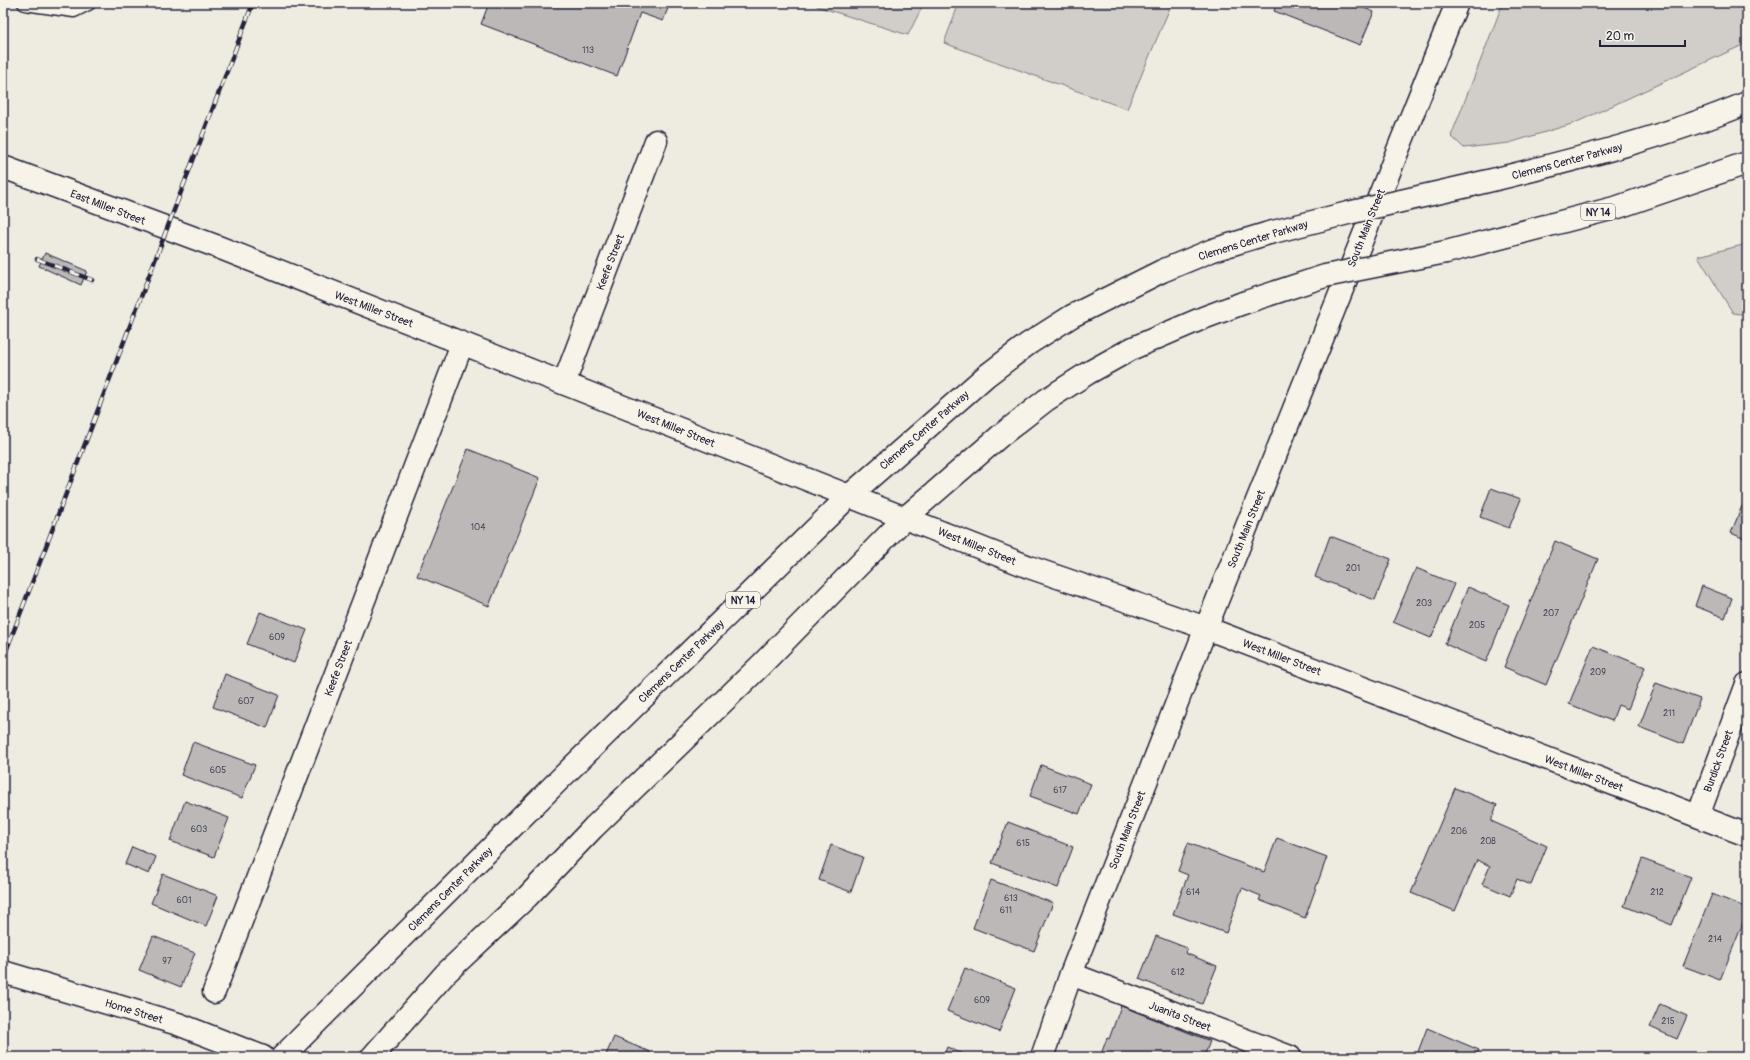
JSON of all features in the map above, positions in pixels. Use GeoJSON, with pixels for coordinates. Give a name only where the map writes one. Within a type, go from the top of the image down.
{"type":"FeatureCollection","features":[{"type":"Feature","properties":{"kind":"street","name":"South Main Street"},"geometry":{"type":"LineString","coordinates":[[1042,1057],[1071,974],[1206,628],[1457,3]]}},
{"type":"Feature","properties":{"kind":"street","name":"Clemens Center Parkway"},"geometry":{"type":"LineString","coordinates":[[282,1057],[558,781],[849,496],[986,376],[1028,344],[1072,316],[1162,271],[1212,250],[1348,213],[1565,162],[1644,140],[1747,103]]}},
{"type":"Feature","properties":{"kind":"street","name":"Keefe Street"},"geometry":{"type":"LineString","coordinates":[[564,383],[656,141]]}},
{"type":"Feature","properties":{"kind":"street","name":"NY 14"},"geometry":{"type":"LineString","coordinates":[[372,1057],[446,973],[527,897],[593,828],[760,666],[905,518],[1000,436],[1046,400],[1082,377],[1133,348],[1243,303],[1325,276],[1446,252],[1618,207],[1747,163]]}},
{"type":"Feature","properties":{"kind":"street","name":"East Miller Street"},"geometry":{"type":"LineString","coordinates":[[3,167],[213,245]]}},
{"type":"Feature","properties":{"kind":"street","name":"West Miller Street"},"geometry":{"type":"LineString","coordinates":[[213,245],[1029,567],[1206,628],[1747,835]]}},
{"type":"Feature","properties":{"kind":"street","name":"Keefe Street"},"geometry":{"type":"LineString","coordinates":[[214,992],[462,344]]}},
{"type":"Feature","properties":{"kind":"street","name":"Burdick Street"},"geometry":{"type":"LineString","coordinates":[[1698,816],[1747,684]]}},
{"type":"Feature","properties":{"kind":"street","name":"Home Street"},"geometry":{"type":"LineString","coordinates":[[3,972],[178,1024],[263,1057]]}},
{"type":"Feature","properties":{"kind":"street","name":"Juanita Street"},"geometry":{"type":"LineString","coordinates":[[1071,974],[1290,1057]]}},
{"type":"Feature","properties":{"kind":"lane"},"geometry":{"type":"LineString","coordinates":[[25,3],[74,10],[88,3]]}},
{"type":"Feature","properties":{"kind":"shaded area"},"geometry":{"type":"Polygon","coordinates":[[[812,3],[924,3],[908,35],[819,7],[812,3]]]}},
{"type":"Feature","properties":{"kind":"shaded area"},"geometry":{"type":"Polygon","coordinates":[[[959,3],[1172,3],[1127,109],[944,43],[959,3]]]}},
{"type":"Feature","properties":{"kind":"shaded area"},"geometry":{"type":"Polygon","coordinates":[[[1503,3],[1747,3],[1747,43],[1575,123],[1509,143],[1464,148],[1451,136],[1503,3]]]}},
{"type":"Feature","properties":{"kind":"shaded area"},"geometry":{"type":"Polygon","coordinates":[[[1747,244],[1747,315],[1733,313],[1698,256],[1747,244]]]}},
{"type":"Feature","properties":{"kind":"building"},"geometry":{"type":"Polygon","coordinates":[[[489,3],[670,3],[663,21],[640,13],[617,76],[481,24],[489,3]]]}},
{"type":"Feature","properties":{"kind":"building"},"geometry":{"type":"Polygon","coordinates":[[[1277,3],[1352,3],[1374,12],[1360,45],[1274,11],[1277,3]]]}},
{"type":"Feature","properties":{"kind":"building"},"geometry":{"type":"Polygon","coordinates":[[[45,253],[87,271],[81,285],[39,266],[45,253]]]}},
{"type":"Feature","properties":{"kind":"building"},"geometry":{"type":"Polygon","coordinates":[[[468,449],[540,478],[489,606],[417,576],[468,449]]]}},
{"type":"Feature","properties":{"kind":"building"},"geometry":{"type":"Polygon","coordinates":[[[1491,488],[1521,499],[1509,528],[1480,517],[1491,488]]]}},
{"type":"Feature","properties":{"kind":"building"},"geometry":{"type":"Polygon","coordinates":[[[1747,494],[1747,540],[1731,533],[1747,494]]]}},
{"type":"Feature","properties":{"kind":"building"},"geometry":{"type":"Polygon","coordinates":[[[1330,536],[1391,559],[1375,600],[1315,577],[1330,536]]]}},
{"type":"Feature","properties":{"kind":"building"},"geometry":{"type":"Polygon","coordinates":[[[1555,541],[1598,559],[1546,685],[1504,667],[1555,541]]]}},
{"type":"Feature","properties":{"kind":"building"},"geometry":{"type":"Polygon","coordinates":[[[1416,568],[1454,584],[1431,638],[1393,622],[1416,568]]]}},
{"type":"Feature","properties":{"kind":"building"},"geometry":{"type":"Polygon","coordinates":[[[1702,586],[1732,598],[1725,618],[1695,606],[1702,586]]]}},
{"type":"Feature","properties":{"kind":"building"},"geometry":{"type":"Polygon","coordinates":[[[1468,587],[1509,605],[1486,662],[1445,644],[1468,587]]]}},
{"type":"Feature","properties":{"kind":"building"},"geometry":{"type":"Polygon","coordinates":[[[260,612],[307,630],[294,663],[247,644],[260,612]]]}},
{"type":"Feature","properties":{"kind":"building"},"geometry":{"type":"Polygon","coordinates":[[[1593,646],[1645,667],[1628,709],[1618,705],[1612,721],[1569,704],[1593,646]]]}},
{"type":"Feature","properties":{"kind":"building"},"geometry":{"type":"Polygon","coordinates":[[[225,674],[279,695],[267,728],[213,707],[225,674]]]}},
{"type":"Feature","properties":{"kind":"building"},"geometry":{"type":"Polygon","coordinates":[[[1656,683],[1700,699],[1683,744],[1639,727],[1656,683]]]}},
{"type":"Feature","properties":{"kind":"building"},"geometry":{"type":"Polygon","coordinates":[[[193,742],[255,765],[242,798],[181,775],[193,742]]]}},
{"type":"Feature","properties":{"kind":"building"},"geometry":{"type":"Polygon","coordinates":[[[1041,765],[1091,784],[1079,814],[1030,796],[1041,765]]]}},
{"type":"Feature","properties":{"kind":"building"},"geometry":{"type":"Polygon","coordinates":[[[1455,788],[1497,805],[1491,821],[1547,846],[1531,885],[1517,879],[1510,896],[1482,884],[1490,866],[1477,860],[1455,911],[1411,893],[1455,788]]]}},
{"type":"Feature","properties":{"kind":"building"},"geometry":{"type":"Polygon","coordinates":[[[185,801],[229,818],[214,857],[170,841],[185,801]]]}},
{"type":"Feature","properties":{"kind":"building"},"geometry":{"type":"Polygon","coordinates":[[[1008,822],[1073,847],[1058,888],[992,863],[1008,822]]]}},
{"type":"Feature","properties":{"kind":"building"},"geometry":{"type":"Polygon","coordinates":[[[1277,838],[1327,857],[1305,918],[1259,900],[1261,896],[1242,888],[1226,933],[1173,914],[1188,875],[1178,871],[1188,843],[1264,872],[1277,838]]]}},
{"type":"Feature","properties":{"kind":"building"},"geometry":{"type":"Polygon","coordinates":[[[831,845],[863,857],[851,892],[819,880],[831,845]]]}},
{"type":"Feature","properties":{"kind":"building"},"geometry":{"type":"Polygon","coordinates":[[[132,847],[156,857],[149,874],[125,864],[132,847]]]}},
{"type":"Feature","properties":{"kind":"building"},"geometry":{"type":"Polygon","coordinates":[[[1642,859],[1691,877],[1672,925],[1624,906],[1642,859]]]}},
{"type":"Feature","properties":{"kind":"building"},"geometry":{"type":"Polygon","coordinates":[[[163,874],[218,896],[206,926],[151,903],[163,874]]]}},
{"type":"Feature","properties":{"kind":"building"},"geometry":{"type":"Polygon","coordinates":[[[991,880],[1053,903],[1034,951],[973,928],[991,880]]]}},
{"type":"Feature","properties":{"kind":"building"},"geometry":{"type":"Polygon","coordinates":[[[1712,894],[1747,908],[1747,913],[1720,980],[1683,966],[1712,894]]]}},
{"type":"Feature","properties":{"kind":"building"},"geometry":{"type":"Polygon","coordinates":[[[153,936],[195,953],[181,987],[139,970],[153,936]]]}},
{"type":"Feature","properties":{"kind":"building"},"geometry":{"type":"Polygon","coordinates":[[[1156,936],[1187,948],[1185,953],[1217,966],[1202,1004],[1139,979],[1156,936]]]}},
{"type":"Feature","properties":{"kind":"building"},"geometry":{"type":"Polygon","coordinates":[[[965,968],[1016,988],[999,1032],[947,1011],[965,968]]]}},
{"type":"Feature","properties":{"kind":"building"},"geometry":{"type":"Polygon","coordinates":[[[1660,1004],[1687,1016],[1677,1039],[1650,1027],[1660,1004]]]}},
{"type":"Feature","properties":{"kind":"building"},"geometry":{"type":"Polygon","coordinates":[[[1121,1006],[1210,1041],[1204,1057],[1100,1057],[1107,1038],[1109,1039],[1121,1006]]]}},
{"type":"Feature","properties":{"kind":"building"},"geometry":{"type":"Polygon","coordinates":[[[1427,1028],[1479,1050],[1476,1057],[1416,1057],[1427,1028]]]}},
{"type":"Feature","properties":{"kind":"building"},"geometry":{"type":"Polygon","coordinates":[[[614,1037],[650,1052],[648,1057],[605,1057],[614,1037]]]}},
{"type":"Feature","properties":{"kind":"building"},"geometry":{"type":"Polygon","coordinates":[[[947,1047],[970,1057],[943,1057],[947,1047]]]}},
{"type":"Feature","properties":{"kind":"railway"},"geometry":{"type":"LineString","coordinates":[[3,659],[253,3]]}},
{"type":"Feature","properties":{"kind":"railway"},"geometry":{"type":"LineString","coordinates":[[37,259],[92,280]]}}]}
